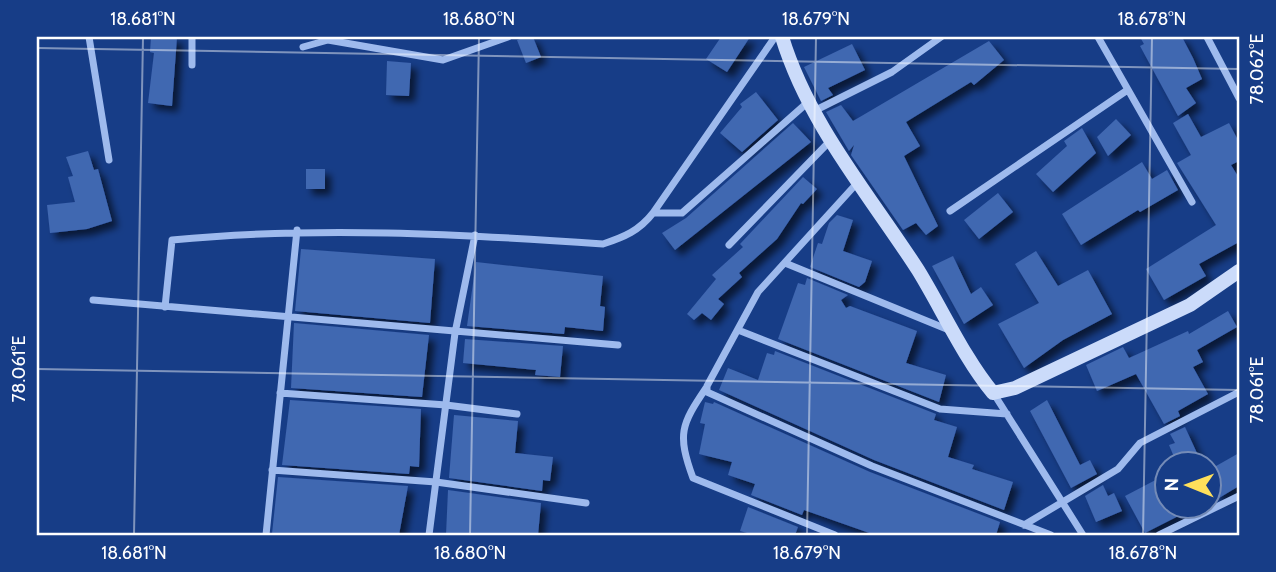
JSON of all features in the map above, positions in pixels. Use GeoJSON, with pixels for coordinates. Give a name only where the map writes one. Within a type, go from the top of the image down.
{"type":"FeatureCollection","features":[{"type":"Feature","properties":{"kind":"street"},"geometry":{"type":"LineString","coordinates":[[89,37],[109,160]]}},
{"type":"Feature","properties":{"kind":"street"},"geometry":{"type":"LineString","coordinates":[[192,37],[192,65]]}},
{"type":"Feature","properties":{"kind":"street"},"geometry":{"type":"LineString","coordinates":[[303,47],[328,40],[443,60],[508,37]]}},
{"type":"Feature","properties":{"kind":"street"},"geometry":{"type":"LineString","coordinates":[[166,307],[172,240],[297,230],[475,235],[603,244],[641,228],[775,37]]}},
{"type":"Feature","properties":{"kind":"street"},"geometry":{"type":"LineString","coordinates":[[782,37],[810,108],[829,142],[858,181],[956,332],[1083,535]]}},
{"type":"Feature","properties":{"kind":"street"},"geometry":{"type":"LineString","coordinates":[[653,213],[682,213],[810,108],[892,72],[941,37]]}},
{"type":"Feature","properties":{"kind":"street"},"geometry":{"type":"LineString","coordinates":[[1098,37],[1126,91],[1192,202]]}},
{"type":"Feature","properties":{"kind":"street"},"geometry":{"type":"LineString","coordinates":[[1207,37],[1239,99]]}},
{"type":"Feature","properties":{"kind":"street"},"geometry":{"type":"LineString","coordinates":[[950,211],[1126,91]]}},
{"type":"Feature","properties":{"kind":"street"},"geometry":{"type":"LineString","coordinates":[[729,245],[829,142]]}},
{"type":"Feature","properties":{"kind":"street"},"geometry":{"type":"LineString","coordinates":[[835,535],[693,478],[684,452],[684,421],[707,386],[758,292],[858,181]]}},
{"type":"Feature","properties":{"kind":"street"},"geometry":{"type":"LineString","coordinates":[[265,535],[297,230]]}},
{"type":"Feature","properties":{"kind":"street"},"geometry":{"type":"LineString","coordinates":[[429,535],[455,332],[475,235]]}},
{"type":"Feature","properties":{"kind":"street"},"geometry":{"type":"LineString","coordinates":[[785,263],[956,332]]}},
{"type":"Feature","properties":{"kind":"street"},"geometry":{"type":"LineString","coordinates":[[993,393],[1015,388],[1190,305],[1239,272]]}},
{"type":"Feature","properties":{"kind":"street"},"geometry":{"type":"LineString","coordinates":[[93,300],[618,345]]}},
{"type":"Feature","properties":{"kind":"street"},"geometry":{"type":"LineString","coordinates":[[738,330],[940,409],[1007,414]]}},
{"type":"Feature","properties":{"kind":"street"},"geometry":{"type":"LineString","coordinates":[[707,386],[711,396],[872,466],[1051,535]]}},
{"type":"Feature","properties":{"kind":"street"},"geometry":{"type":"LineString","coordinates":[[1024,525],[1118,469],[1140,443],[1239,392]]}},
{"type":"Feature","properties":{"kind":"street"},"geometry":{"type":"LineString","coordinates":[[280,393],[446,405],[517,414]]}},
{"type":"Feature","properties":{"kind":"street"},"geometry":{"type":"LineString","coordinates":[[272,470],[436,482],[586,503]]}},
{"type":"Feature","properties":{"kind":"street"},"geometry":{"type":"LineString","coordinates":[[1159,535],[1239,496]]}},
{"type":"Feature","properties":{"kind":"building"},"geometry":{"type":"Polygon","coordinates":[[[151,37],[177,37],[172,106],[148,103],[154,53],[150,52],[151,37]]]}},
{"type":"Feature","properties":{"kind":"building"},"geometry":{"type":"Polygon","coordinates":[[[533,37],[541,57],[526,63],[517,40],[533,37]]]}},
{"type":"Feature","properties":{"kind":"building"},"geometry":{"type":"Polygon","coordinates":[[[721,37],[750,37],[727,72],[706,59],[721,37]]]}},
{"type":"Feature","properties":{"kind":"building"},"geometry":{"type":"Polygon","coordinates":[[[1140,37],[1182,37],[1193,58],[1202,79],[1186,88],[1196,103],[1178,116],[1140,46],[1144,44],[1140,37]]]}},
{"type":"Feature","properties":{"kind":"building"},"geometry":{"type":"Polygon","coordinates":[[[989,41],[1004,60],[974,85],[971,82],[906,122],[920,146],[904,156],[938,226],[926,235],[916,223],[903,230],[851,155],[854,145],[849,151],[826,112],[841,105],[853,121],[989,41]]]}},
{"type":"Feature","properties":{"kind":"building"},"geometry":{"type":"Polygon","coordinates":[[[852,44],[865,70],[828,88],[833,95],[821,101],[804,67],[852,44]]]}},
{"type":"Feature","properties":{"kind":"building"},"geometry":{"type":"Polygon","coordinates":[[[387,61],[411,63],[409,96],[386,95],[387,61]]]}},
{"type":"Feature","properties":{"kind":"building"},"geometry":{"type":"Polygon","coordinates":[[[756,92],[778,120],[742,152],[720,133],[742,107],[740,104],[756,92]]]}},
{"type":"Feature","properties":{"kind":"building"},"geometry":{"type":"Polygon","coordinates":[[[1188,114],[1201,137],[1229,123],[1239,142],[1239,161],[1231,165],[1239,178],[1239,242],[1199,264],[1206,276],[1164,300],[1146,269],[1216,225],[1177,163],[1191,155],[1173,123],[1188,114]]]}},
{"type":"Feature","properties":{"kind":"building"},"geometry":{"type":"Polygon","coordinates":[[[1116,119],[1131,135],[1108,156],[1097,137],[1116,119]]]}},
{"type":"Feature","properties":{"kind":"building"},"geometry":{"type":"Polygon","coordinates":[[[793,123],[811,142],[675,250],[662,233],[686,218],[793,123]]]}},
{"type":"Feature","properties":{"kind":"building"},"geometry":{"type":"Polygon","coordinates":[[[1082,128],[1096,153],[1053,192],[1036,174],[1067,146],[1064,141],[1082,128]]]}},
{"type":"Feature","properties":{"kind":"building"},"geometry":{"type":"Polygon","coordinates":[[[88,151],[94,170],[98,169],[112,221],[87,229],[50,233],[47,205],[75,202],[68,177],[73,176],[66,157],[88,151]]]}},
{"type":"Feature","properties":{"kind":"building"},"geometry":{"type":"Polygon","coordinates":[[[1142,162],[1152,179],[1167,170],[1178,190],[1140,212],[1138,210],[1081,245],[1062,214],[1142,162]]]}},
{"type":"Feature","properties":{"kind":"building"},"geometry":{"type":"Polygon","coordinates":[[[306,169],[325,169],[325,189],[306,189],[306,169]]]}},
{"type":"Feature","properties":{"kind":"building"},"geometry":{"type":"Polygon","coordinates":[[[803,177],[817,189],[801,203],[777,239],[739,273],[742,277],[718,299],[724,304],[711,320],[702,313],[694,320],[687,314],[716,279],[712,275],[743,247],[740,244],[803,177]]]}},
{"type":"Feature","properties":{"kind":"building"},"geometry":{"type":"Polygon","coordinates":[[[998,193],[1013,212],[979,239],[964,220],[998,193]]]}},
{"type":"Feature","properties":{"kind":"building"},"geometry":{"type":"Polygon","coordinates":[[[837,215],[853,220],[843,251],[872,261],[865,282],[859,287],[810,267],[818,243],[822,244],[829,223],[837,215]]]}},
{"type":"Feature","properties":{"kind":"building"},"geometry":{"type":"Polygon","coordinates":[[[301,249],[435,259],[430,323],[295,311],[301,249]]]}},
{"type":"Feature","properties":{"kind":"building"},"geometry":{"type":"Polygon","coordinates":[[[1036,251],[1058,286],[1088,270],[1112,314],[1063,340],[1024,368],[998,324],[1039,303],[1015,264],[1036,251]]]}},
{"type":"Feature","properties":{"kind":"building"},"geometry":{"type":"Polygon","coordinates":[[[953,256],[971,294],[981,287],[993,305],[964,324],[932,266],[953,256]]]}},
{"type":"Feature","properties":{"kind":"building"},"geometry":{"type":"Polygon","coordinates":[[[476,262],[603,276],[600,306],[605,307],[603,331],[565,327],[564,334],[467,326],[476,262]]]}},
{"type":"Feature","properties":{"kind":"building"},"geometry":{"type":"Polygon","coordinates":[[[807,278],[848,295],[841,300],[846,308],[850,306],[917,331],[906,363],[946,375],[939,402],[778,339],[798,283],[805,285],[807,278]]]}},
{"type":"Feature","properties":{"kind":"building"},"geometry":{"type":"Polygon","coordinates":[[[1228,311],[1237,327],[1197,350],[1203,362],[1193,367],[1208,394],[1178,411],[1180,416],[1164,424],[1136,374],[1097,391],[1086,365],[1123,347],[1129,358],[1188,331],[1189,334],[1228,311]]]}},
{"type":"Feature","properties":{"kind":"building"},"geometry":{"type":"Polygon","coordinates":[[[294,323],[429,335],[422,397],[291,388],[294,323]]]}},
{"type":"Feature","properties":{"kind":"building"},"geometry":{"type":"Polygon","coordinates":[[[465,339],[563,346],[560,377],[535,375],[536,370],[463,363],[465,339]]]}},
{"type":"Feature","properties":{"kind":"building"},"geometry":{"type":"Polygon","coordinates":[[[775,351],[936,414],[934,420],[957,427],[948,457],[974,465],[972,469],[1013,482],[1004,510],[874,460],[719,390],[728,368],[758,380],[767,353],[774,355],[775,351]]]}},
{"type":"Feature","properties":{"kind":"building"},"geometry":{"type":"Polygon","coordinates":[[[290,400],[421,409],[419,467],[410,466],[409,474],[282,465],[290,400]]]}},
{"type":"Feature","properties":{"kind":"building"},"geometry":{"type":"Polygon","coordinates":[[[1047,400],[1080,465],[1090,460],[1097,474],[1071,488],[1030,411],[1047,400]]]}},
{"type":"Feature","properties":{"kind":"building"},"geometry":{"type":"Polygon","coordinates":[[[705,402],[714,402],[870,472],[1000,522],[996,535],[875,535],[804,510],[802,515],[751,495],[755,484],[728,475],[732,462],[699,454],[705,424],[700,423],[705,402]]]}},
{"type":"Feature","properties":{"kind":"building"},"geometry":{"type":"Polygon","coordinates":[[[454,415],[518,421],[515,453],[553,457],[550,481],[543,480],[542,491],[449,478],[454,415]]]}},
{"type":"Feature","properties":{"kind":"building"},"geometry":{"type":"Polygon","coordinates":[[[1185,427],[1195,449],[1171,449],[1169,445],[1175,443],[1170,434],[1185,427]]]}},
{"type":"Feature","properties":{"kind":"building"},"geometry":{"type":"Polygon","coordinates":[[[1239,453],[1239,486],[1224,495],[1224,462],[1239,453]]]}},
{"type":"Feature","properties":{"kind":"building"},"geometry":{"type":"Polygon","coordinates":[[[278,477],[408,486],[399,535],[272,534],[278,477]]]}},
{"type":"Feature","properties":{"kind":"building"},"geometry":{"type":"Polygon","coordinates":[[[1154,481],[1154,520],[1171,520],[1145,533],[1125,496],[1154,481]]]}},
{"type":"Feature","properties":{"kind":"building"},"geometry":{"type":"Polygon","coordinates":[[[1103,485],[1108,496],[1114,493],[1122,511],[1096,522],[1085,496],[1103,485]]]}},
{"type":"Feature","properties":{"kind":"building"},"geometry":{"type":"Polygon","coordinates":[[[448,490],[541,503],[538,535],[446,535],[448,490]]]}},
{"type":"Feature","properties":{"kind":"building"},"geometry":{"type":"Polygon","coordinates":[[[748,507],[798,527],[795,535],[754,535],[740,531],[748,507]]]}}]}
